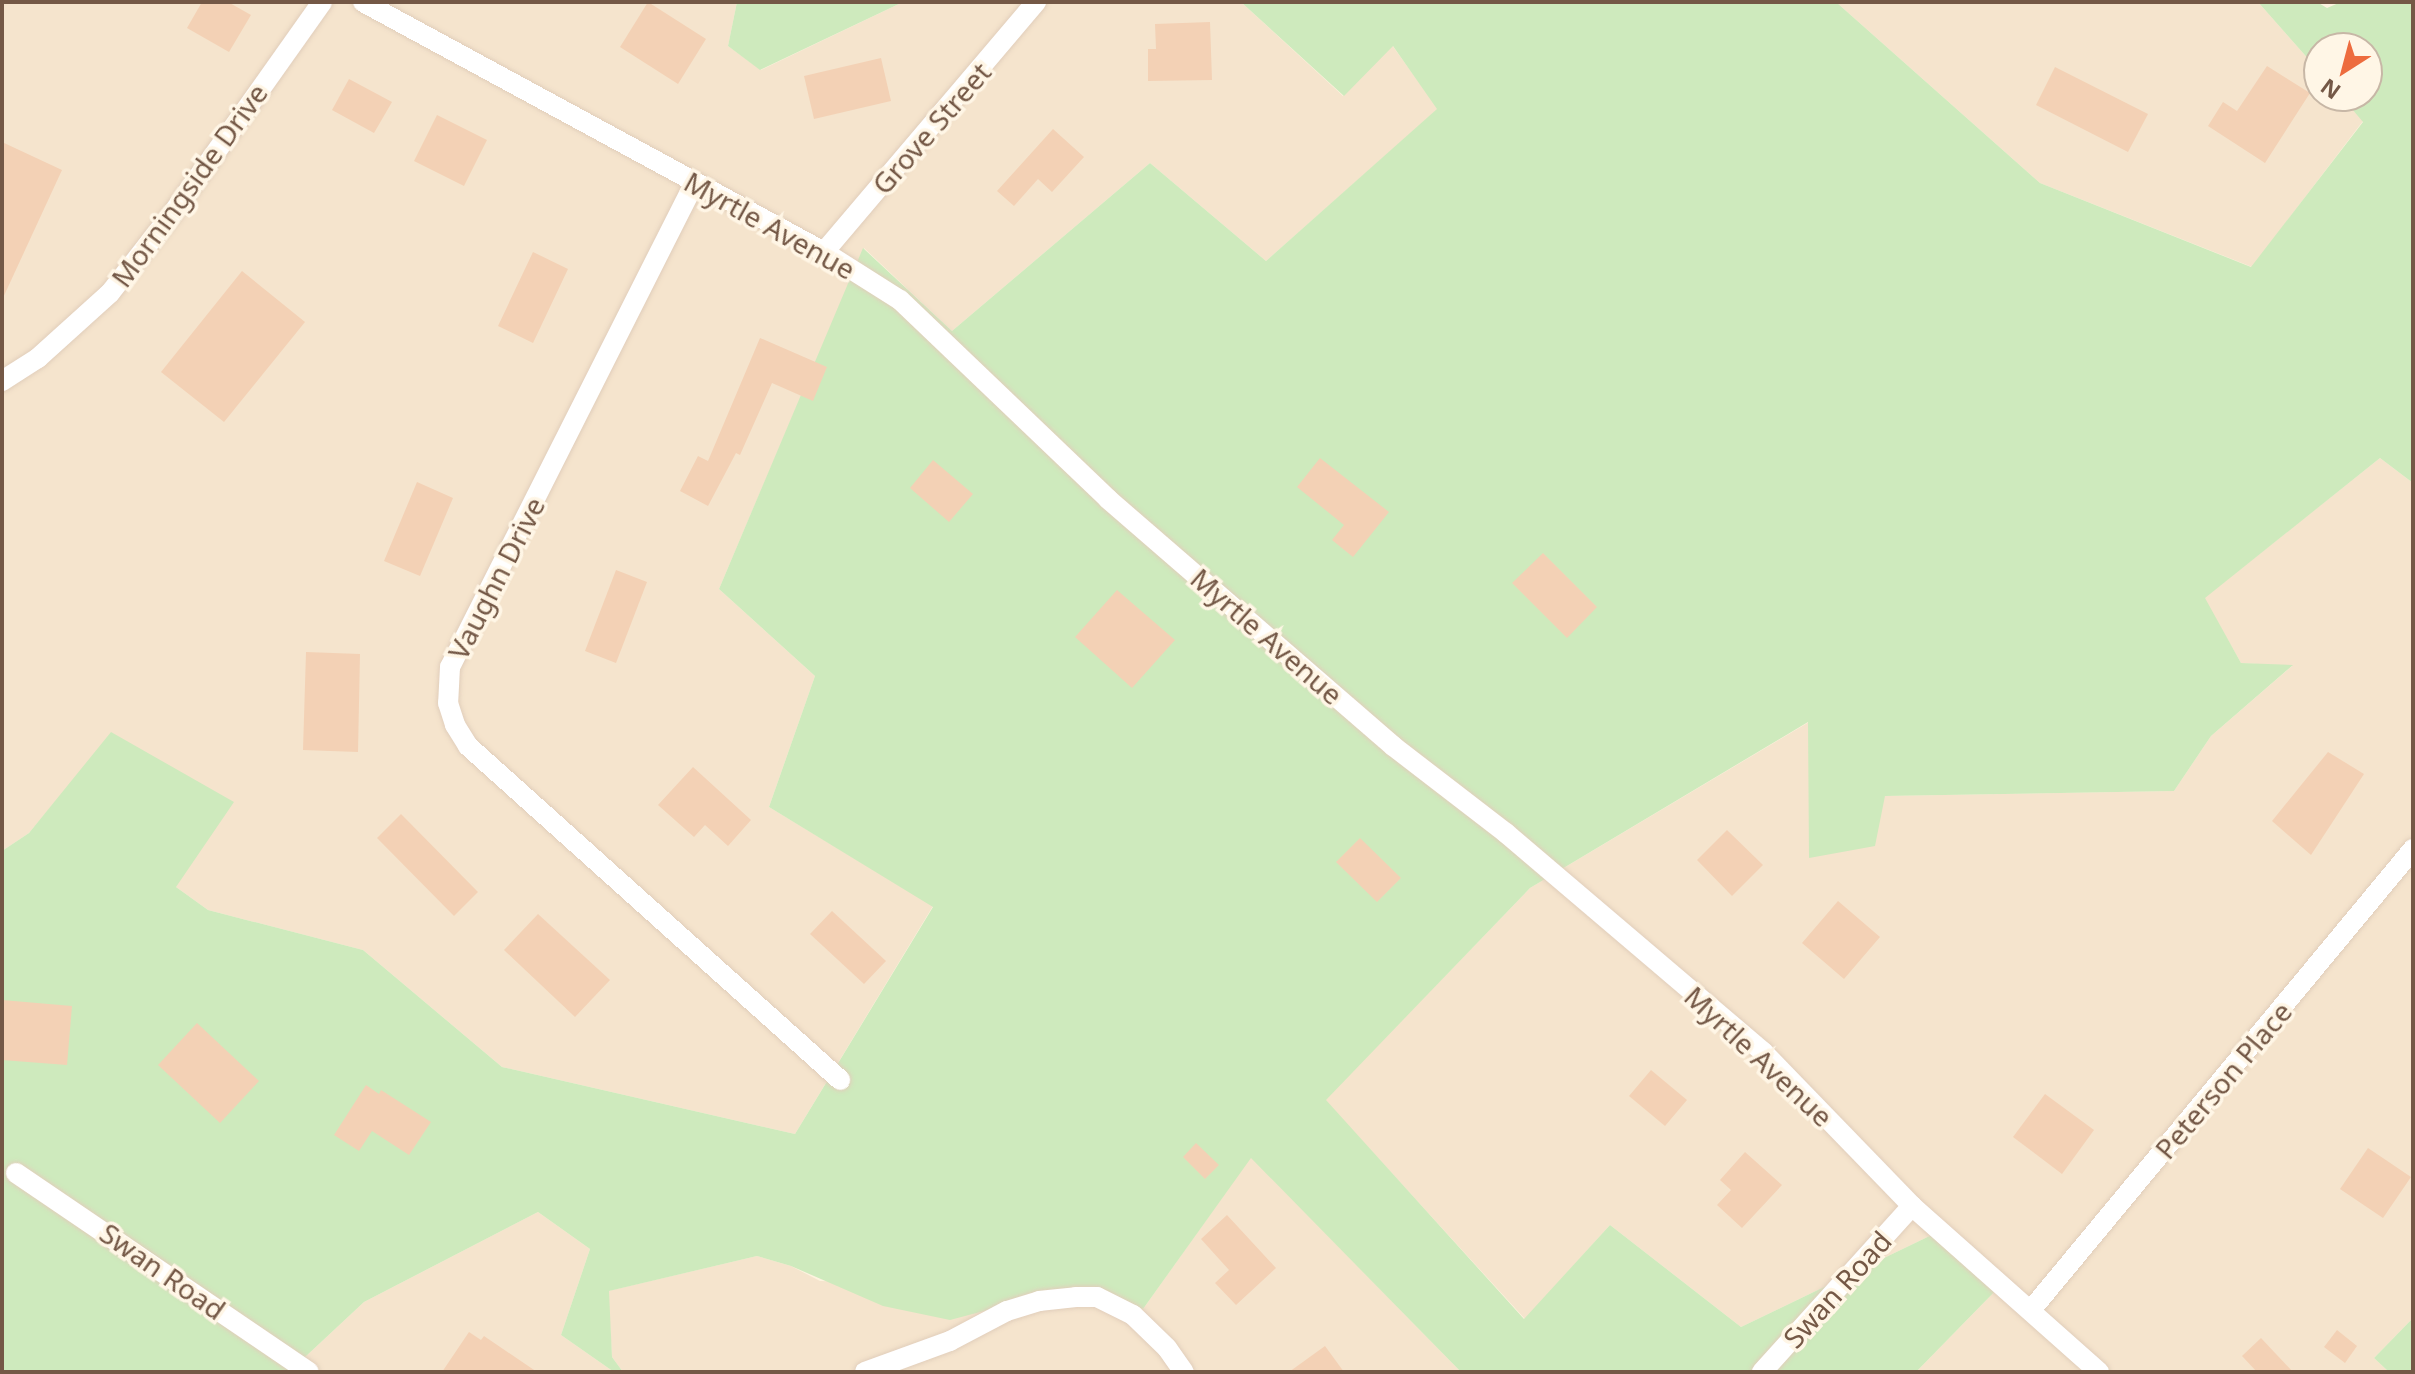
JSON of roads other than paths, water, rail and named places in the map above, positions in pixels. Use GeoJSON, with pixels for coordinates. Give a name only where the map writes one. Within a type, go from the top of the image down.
{"type":"FeatureCollection","features":[{"type":"Feature","properties":{"kind":"street","name":"Morningside Drive"},"geometry":{"type":"LineString","coordinates":[[2,381],[38,358],[110,293],[172,214],[322,2]]}},
{"type":"Feature","properties":{"kind":"street","name":"Myrtle Avenue"},"geometry":{"type":"LineString","coordinates":[[363,2],[824,252],[900,300],[1108,499],[1393,746],[1506,833],[1763,1052],[1912,1206],[2099,1372]]}},
{"type":"Feature","properties":{"kind":"street","name":"Grove Street"},"geometry":{"type":"LineString","coordinates":[[824,252],[1036,2]]}},
{"type":"Feature","properties":{"kind":"street","name":"Vaughn Drive"},"geometry":{"type":"LineString","coordinates":[[695,182],[450,667],[448,703],[455,725],[468,746],[840,1080]]}},
{"type":"Feature","properties":{"kind":"street","name":"Peterson Place"},"geometry":{"type":"LineString","coordinates":[[2031,1310],[2413,849]]}},
{"type":"Feature","properties":{"kind":"street","name":"Swan Road"},"geometry":{"type":"LineString","coordinates":[[16,1173],[309,1372]]}},
{"type":"Feature","properties":{"kind":"street","name":"Swan Road"},"geometry":{"type":"LineString","coordinates":[[1762,1372],[1912,1206]]}},
{"type":"Feature","properties":{"kind":"street"},"geometry":{"type":"LineString","coordinates":[[865,1372],[938,1346],[1007,1311],[1039,1301],[1076,1297],[1097,1297],[1133,1315],[1167,1348],[1184,1372]]}}]}
